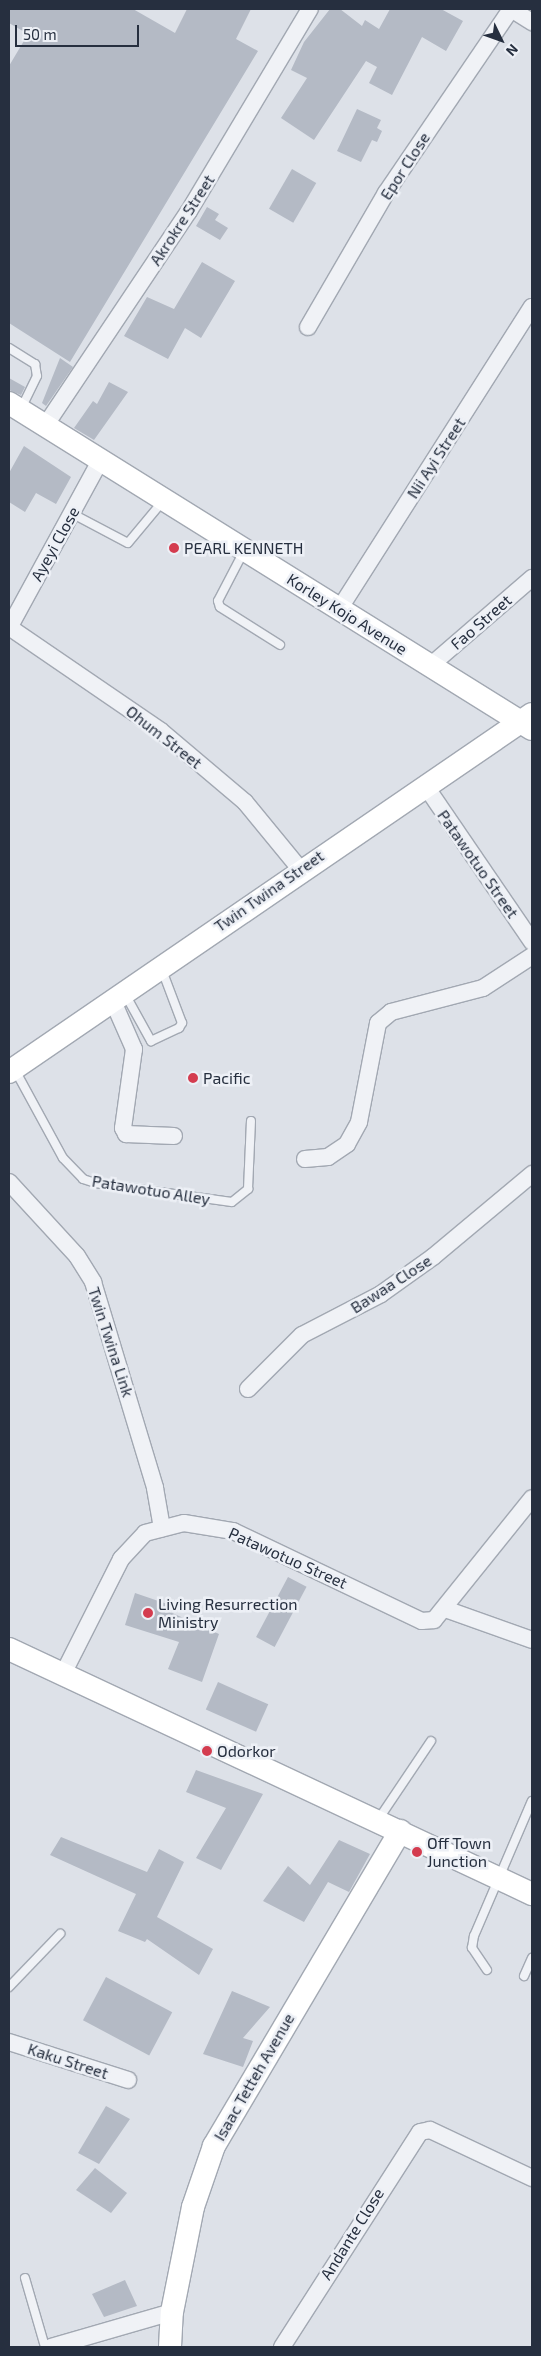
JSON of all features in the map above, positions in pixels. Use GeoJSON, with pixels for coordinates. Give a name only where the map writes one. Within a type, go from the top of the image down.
{"type":"FeatureCollection","features":[{"type":"Feature","properties":{"kind":"main road","name":"Korley Kojo Avenue"},"geometry":{"type":"LineString","coordinates":[[15,407],[340,608],[430,666],[529,722]]}},
{"type":"Feature","properties":{"kind":"main road","name":"Twin Twina Street"},"geometry":{"type":"LineString","coordinates":[[11,1070],[424,785],[529,722]]}},
{"type":"Feature","properties":{"kind":"main road"},"geometry":{"type":"LineString","coordinates":[[9,1650],[378,1820],[532,1894]]}},
{"type":"Feature","properties":{"kind":"main road","name":"Isaac Tetteh Avenue"},"geometry":{"type":"LineString","coordinates":[[170,2347],[172,2312],[193,2207],[214,2146],[400,1831]]}},
{"type":"Feature","properties":{"kind":"street","name":"Akrokre Street"},"geometry":{"type":"LineString","coordinates":[[45,426],[189,211],[310,9]]}},
{"type":"Feature","properties":{"kind":"street"},"geometry":{"type":"LineString","coordinates":[[511,9],[532,22]]}},
{"type":"Feature","properties":{"kind":"street","name":"Epor Close"},"geometry":{"type":"LineString","coordinates":[[308,327],[386,193],[511,9]]}},
{"type":"Feature","properties":{"kind":"street","name":"Nii Ayi Street"},"geometry":{"type":"LineString","coordinates":[[340,608],[532,307]]}},
{"type":"Feature","properties":{"kind":"street","name":"Ayeyi Close"},"geometry":{"type":"LineString","coordinates":[[9,628],[101,460]]}},
{"type":"Feature","properties":{"kind":"street","name":"Fao Street"},"geometry":{"type":"LineString","coordinates":[[430,666],[532,578]]}},
{"type":"Feature","properties":{"kind":"street","name":"Ohum Street"},"geometry":{"type":"LineString","coordinates":[[9,628],[160,731],[245,802],[300,869]]}},
{"type":"Feature","properties":{"kind":"street","name":"Patawotuo Street"},"geometry":{"type":"LineString","coordinates":[[424,785],[532,942]]}},
{"type":"Feature","properties":{"kind":"street"},"geometry":{"type":"LineString","coordinates":[[305,1160],[328,1156],[347,1144],[358,1122],[378,1023],[391,1012],[483,988],[532,956]]}},
{"type":"Feature","properties":{"kind":"street"},"geometry":{"type":"LineString","coordinates":[[118,995],[134,1049],[123,1128],[126,1134],[174,1136]]}},
{"type":"Feature","properties":{"kind":"street","name":"Bawaa Close"},"geometry":{"type":"LineString","coordinates":[[248,1389],[302,1335],[381,1294],[434,1256],[532,1174]]}},
{"type":"Feature","properties":{"kind":"street","name":"Twin Twina Link"},"geometry":{"type":"LineString","coordinates":[[9,1182],[77,1256],[93,1282],[155,1488],[162,1528]]}},
{"type":"Feature","properties":{"kind":"street","name":"Patawotuo Street"},"geometry":{"type":"LineString","coordinates":[[63,1674],[130,1544],[162,1528],[184,1524],[233,1531],[422,1621],[434,1620],[445,1609],[532,1498]]}},
{"type":"Feature","properties":{"kind":"street"},"geometry":{"type":"LineString","coordinates":[[445,1609],[532,1640]]}},
{"type":"Feature","properties":{"kind":"street","name":"Kaku Street"},"geometry":{"type":"LineString","coordinates":[[9,2042],[128,2080]]}},
{"type":"Feature","properties":{"kind":"street","name":"Andante Close"},"geometry":{"type":"LineString","coordinates":[[282,2347],[410,2140],[430,2130],[532,2178]]}},
{"type":"Feature","properties":{"kind":"street"},"geometry":{"type":"LineString","coordinates":[[51,2347],[172,2312]]}},
{"type":"Feature","properties":{"kind":"lane"},"geometry":{"type":"LineString","coordinates":[[9,348],[35,364],[37,376],[15,407]]}},
{"type":"Feature","properties":{"kind":"lane"},"geometry":{"type":"LineString","coordinates":[[71,514],[128,544],[164,499]]}},
{"type":"Feature","properties":{"kind":"lane"},"geometry":{"type":"LineString","coordinates":[[245,549],[218,601],[220,607],[231,618],[280,645]]}},
{"type":"Feature","properties":{"kind":"lane"},"geometry":{"type":"LineString","coordinates":[[118,995],[151,1041],[179,1028],[182,1023],[161,966]]}},
{"type":"Feature","properties":{"kind":"lane","name":"Patawotuo Alley"},"geometry":{"type":"LineString","coordinates":[[11,1070],[63,1158],[83,1179],[95,1183],[232,1202],[248,1189],[251,1121]]}},
{"type":"Feature","properties":{"kind":"lane"},"geometry":{"type":"LineString","coordinates":[[378,1820],[431,1741]]}},
{"type":"Feature","properties":{"kind":"lane"},"geometry":{"type":"LineString","coordinates":[[487,1970],[472,1948],[498,1877],[532,1801]]}},
{"type":"Feature","properties":{"kind":"lane"},"geometry":{"type":"LineString","coordinates":[[9,1988],[60,1934]]}},
{"type":"Feature","properties":{"kind":"lane"},"geometry":{"type":"LineString","coordinates":[[524,1976],[532,1958]]}},
{"type":"Feature","properties":{"kind":"lane"},"geometry":{"type":"LineString","coordinates":[[25,2278],[45,2347]]}},
{"type":"Feature","properties":{"kind":"building"},"geometry":{"type":"Polygon","coordinates":[[[9,9],[133,9],[175,33],[187,9],[251,9],[236,39],[258,51],[70,362],[9,323],[9,66],[28,34],[9,23],[9,9]]]}},
{"type":"Feature","properties":{"kind":"building"},"geometry":{"type":"Polygon","coordinates":[[[330,9],[340,9],[362,26],[365,20],[379,29],[390,9],[441,9],[463,21],[446,51],[422,37],[392,95],[369,83],[377,67],[366,61],[314,140],[281,118],[307,78],[291,70],[304,42],[330,9]]]}},
{"type":"Feature","properties":{"kind":"building"},"geometry":{"type":"Polygon","coordinates":[[[357,109],[381,120],[377,128],[382,131],[377,142],[372,140],[361,162],[337,151],[357,109]]]}},
{"type":"Feature","properties":{"kind":"building"},"geometry":{"type":"Polygon","coordinates":[[[292,169],[316,183],[293,223],[269,209],[292,169]]]}},
{"type":"Feature","properties":{"kind":"building"},"geometry":{"type":"Polygon","coordinates":[[[207,207],[219,214],[215,220],[228,228],[220,240],[196,226],[207,207]]]}},
{"type":"Feature","properties":{"kind":"building"},"geometry":{"type":"Polygon","coordinates":[[[202,262],[235,281],[201,338],[185,328],[168,359],[124,336],[147,297],[174,309],[202,262]]]}},
{"type":"Feature","properties":{"kind":"building"},"geometry":{"type":"Polygon","coordinates":[[[60,358],[73,367],[46,406],[42,403],[60,358]]]}},
{"type":"Feature","properties":{"kind":"building"},"geometry":{"type":"Polygon","coordinates":[[[9,378],[25,387],[21,395],[9,390],[9,378]]]}},
{"type":"Feature","properties":{"kind":"building"},"geometry":{"type":"Polygon","coordinates":[[[109,382],[128,392],[94,440],[74,428],[93,401],[97,404],[109,382]]]}},
{"type":"Feature","properties":{"kind":"building"},"geometry":{"type":"Polygon","coordinates":[[[24,446],[71,477],[56,504],[36,493],[25,512],[9,502],[9,473],[24,446]]]}},
{"type":"Feature","properties":{"kind":"building"},"geometry":{"type":"Polygon","coordinates":[[[288,1577],[307,1587],[275,1647],[256,1637],[288,1577]]]}},
{"type":"Feature","properties":{"kind":"building"},"geometry":{"type":"Polygon","coordinates":[[[135,1593],[173,1606],[170,1612],[219,1634],[202,1682],[168,1669],[179,1642],[125,1625],[135,1593]]]}},
{"type":"Feature","properties":{"kind":"building"},"geometry":{"type":"Polygon","coordinates":[[[218,1682],[268,1704],[256,1732],[206,1709],[218,1682]]]}},
{"type":"Feature","properties":{"kind":"building"},"geometry":{"type":"Polygon","coordinates":[[[196,1770],[263,1794],[221,1870],[196,1858],[226,1808],[186,1792],[196,1770]]]}},
{"type":"Feature","properties":{"kind":"building"},"geometry":{"type":"Polygon","coordinates":[[[61,1837],[147,1872],[159,1849],[184,1862],[157,1917],[213,1949],[199,1975],[147,1939],[145,1942],[118,1931],[136,1894],[50,1855],[61,1837]]]}},
{"type":"Feature","properties":{"kind":"building"},"geometry":{"type":"Polygon","coordinates":[[[339,1840],[370,1854],[349,1892],[328,1882],[304,1922],[263,1901],[288,1866],[310,1885],[339,1840]]]}},
{"type":"Feature","properties":{"kind":"building"},"geometry":{"type":"Polygon","coordinates":[[[106,1977],[172,2012],[149,2055],[83,2020],[106,1977]]]}},
{"type":"Feature","properties":{"kind":"building"},"geometry":{"type":"Polygon","coordinates":[[[232,1991],[270,2007],[243,2038],[253,2041],[243,2067],[203,2054],[232,1991]]]}},
{"type":"Feature","properties":{"kind":"building"},"geometry":{"type":"Polygon","coordinates":[[[106,2106],[130,2119],[99,2164],[78,2153],[106,2106]]]}},
{"type":"Feature","properties":{"kind":"building"},"geometry":{"type":"Polygon","coordinates":[[[95,2168],[127,2193],[111,2213],[76,2190],[95,2168]]]}},
{"type":"Feature","properties":{"kind":"building"},"geometry":{"type":"Polygon","coordinates":[[[125,2280],[137,2306],[104,2317],[92,2294],[125,2280]]]}},
{"type":"Feature","properties":{"kind":"place","name":"PEARL KENNETH"},"geometry":{"type":"Point","coordinates":[174,548]}},
{"type":"Feature","properties":{"kind":"place","name":"Pacific"},"geometry":{"type":"Point","coordinates":[193,1078]}},
{"type":"Feature","properties":{"kind":"place","name":"Living Resurrection Ministry"},"geometry":{"type":"Point","coordinates":[148,1613]}},
{"type":"Feature","properties":{"kind":"place","name":"Odorkor"},"geometry":{"type":"Point","coordinates":[207,1751]}},
{"type":"Feature","properties":{"kind":"place","name":"Off Town Junction"},"geometry":{"type":"Point","coordinates":[417,1852]}}]}
